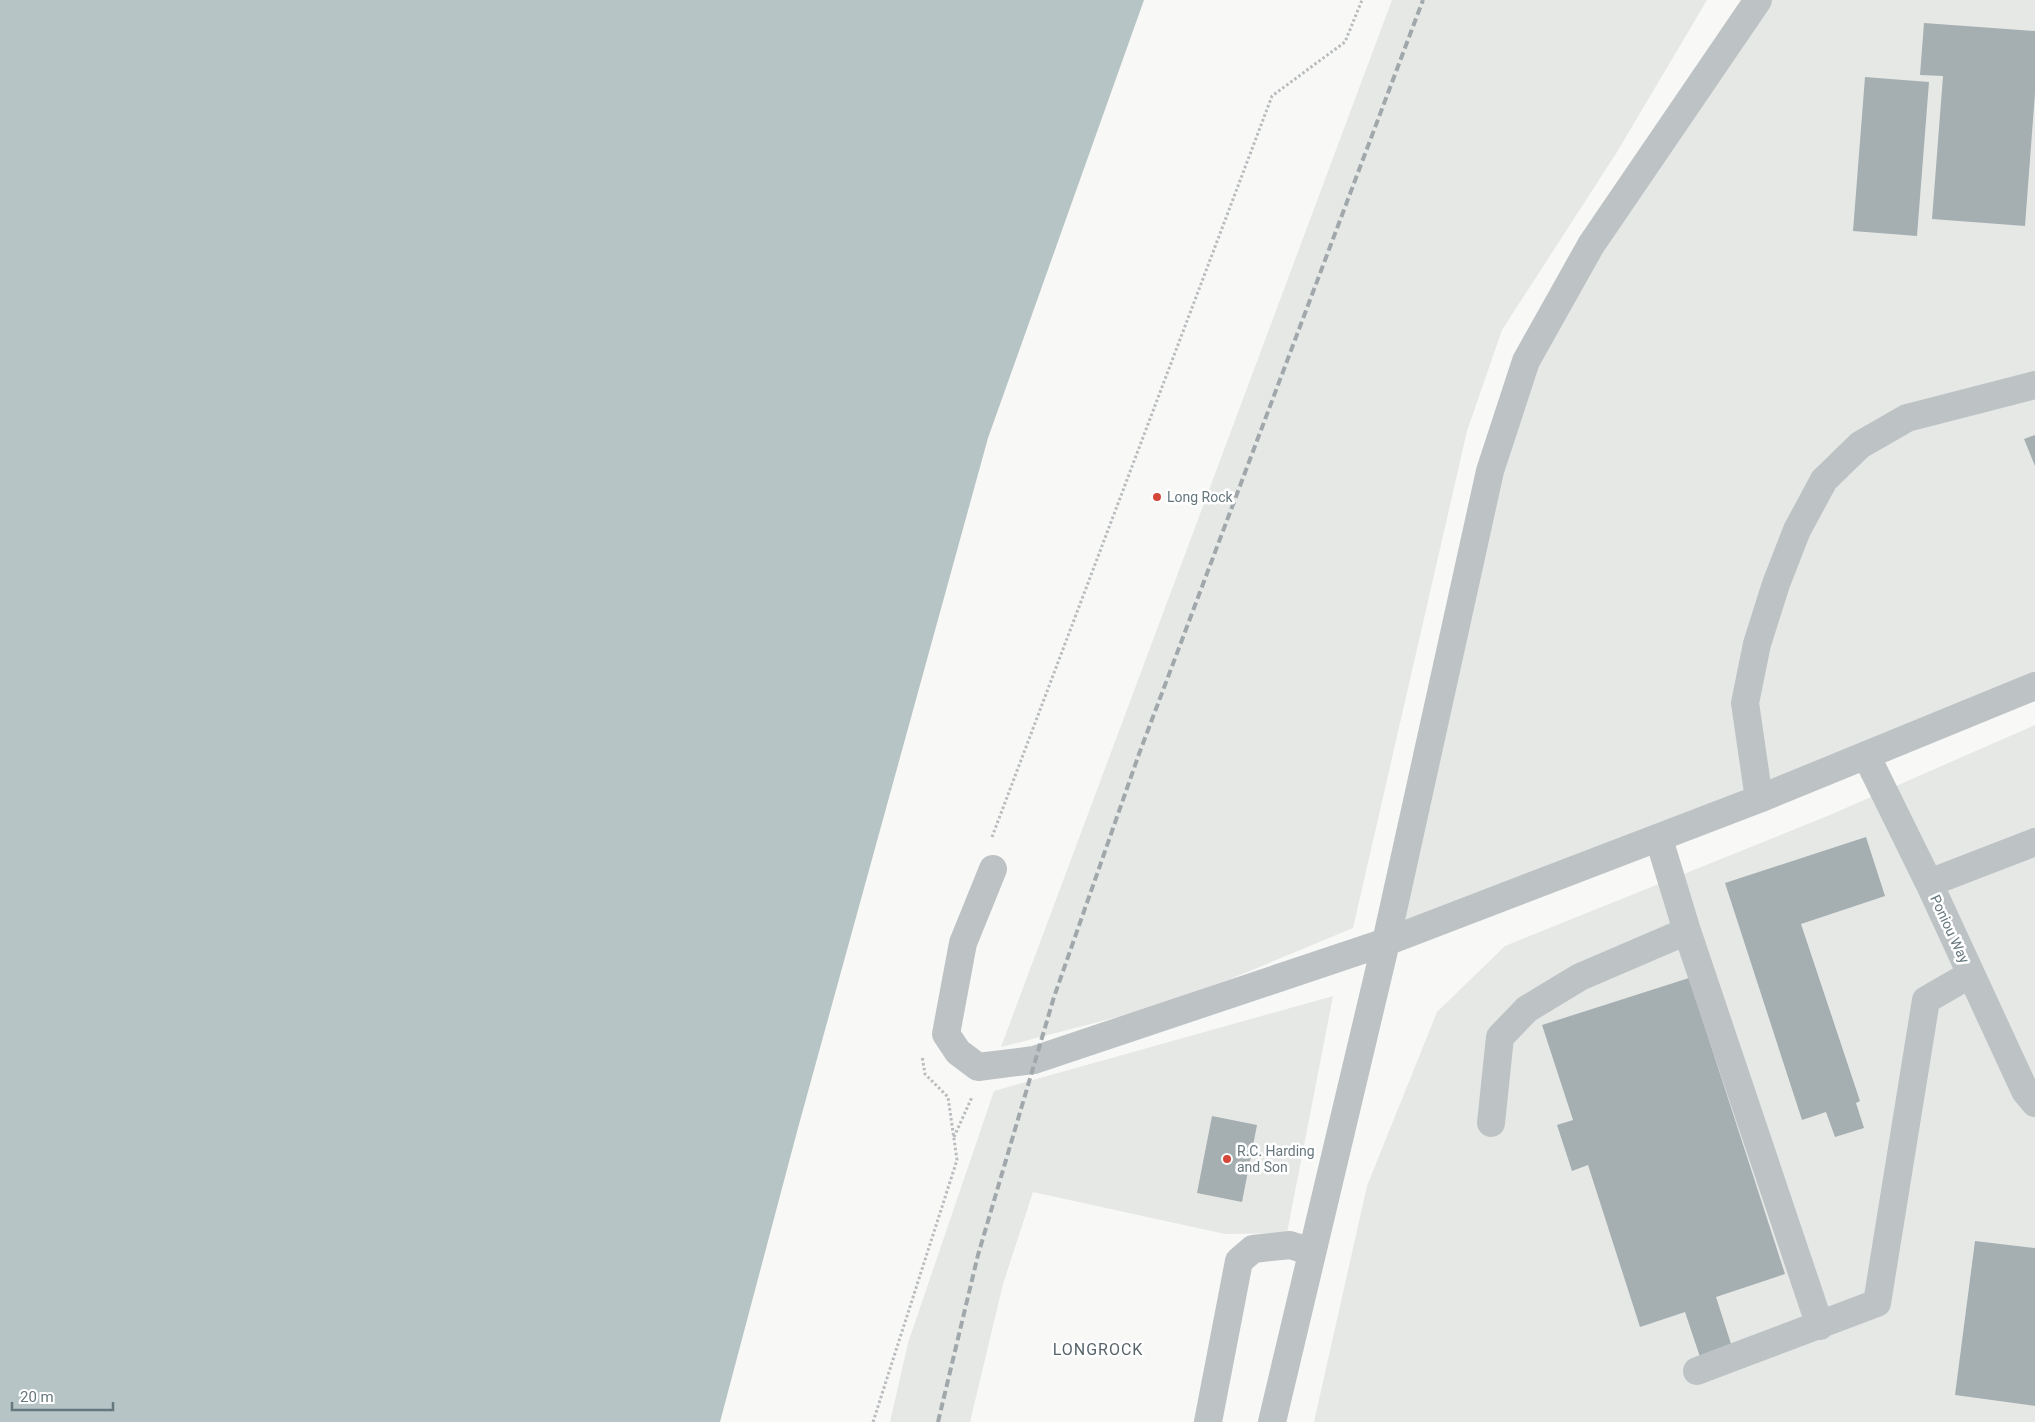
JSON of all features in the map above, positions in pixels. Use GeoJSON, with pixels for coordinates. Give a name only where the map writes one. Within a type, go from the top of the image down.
{"type":"FeatureCollection","features":[{"type":"Feature","properties":{"kind":"street"},"geometry":{"type":"LineString","coordinates":[[1272,1422],[1386,942],[1490,471],[1526,360],[1591,245],[1758,0]]}},
{"type":"Feature","properties":{"kind":"street"},"geometry":{"type":"LineString","coordinates":[[1758,800],[1745,703],[1757,644],[1776,584],[1797,530],[1824,480],[1860,445],[1907,418],[2035,385]]}},
{"type":"Feature","properties":{"kind":"street"},"geometry":{"type":"LineString","coordinates":[[992,856],[963,943],[946,1034],[958,1052],[978,1067],[1034,1060],[1386,942],[1758,800],[2035,686]]}},
{"type":"Feature","properties":{"kind":"street","name":"Poniou Way"},"geometry":{"type":"LineString","coordinates":[[1866,755],[1929,883],[2025,1092],[2035,1103]]}},
{"type":"Feature","properties":{"kind":"street"},"geometry":{"type":"LineString","coordinates":[[1659,839],[1687,931],[1820,1326]]}},
{"type":"Feature","properties":{"kind":"street"},"geometry":{"type":"LineString","coordinates":[[1929,883],[2035,842]]}},
{"type":"Feature","properties":{"kind":"street"},"geometry":{"type":"LineString","coordinates":[[1491,1123],[1500,1037],[1527,1009],[1580,977],[1687,931]]}},
{"type":"Feature","properties":{"kind":"street"},"geometry":{"type":"LineString","coordinates":[[1698,1371],[1877,1303],[1926,1000],[1971,974]]}},
{"type":"Feature","properties":{"kind":"street"},"geometry":{"type":"LineString","coordinates":[[1208,1422],[1239,1261],[1253,1249],[1290,1245],[1312,1252]]}},
{"type":"Feature","properties":{"kind":"path"},"geometry":{"type":"LineString","coordinates":[[992,856],[1272,96],[1345,42],[1362,0]]}},
{"type":"Feature","properties":{"kind":"path"},"geometry":{"type":"LineString","coordinates":[[873,1422],[957,1160],[948,1096],[925,1074],[922,1055]]}},
{"type":"Feature","properties":{"kind":"path"},"geometry":{"type":"LineString","coordinates":[[954,1138],[971,1104],[978,1067]]}},
{"type":"Feature","properties":{"kind":"shaded area"},"geometry":{"type":"Polygon","coordinates":[[[0,0],[1144,0],[988,438],[798,1128],[720,1422],[0,1422],[0,0]]]}},
{"type":"Feature","properties":{"kind":"shaded area"},"geometry":{"type":"Polygon","coordinates":[[[1392,0],[1707,0],[1617,152],[1502,330],[1467,431],[1353,928],[1228,980],[1137,1012],[1001,1047],[1392,0]]]}},
{"type":"Feature","properties":{"kind":"shaded area"},"geometry":{"type":"Polygon","coordinates":[[[1758,0],[2035,0],[2035,686],[1386,942],[1526,361],[1758,0]]]}},
{"type":"Feature","properties":{"kind":"shaded area"},"geometry":{"type":"Polygon","coordinates":[[[2035,725],[2035,1422],[1314,1422],[1367,1186],[1437,1012],[1505,946],[1830,815],[2035,725]]]}},
{"type":"Feature","properties":{"kind":"shaded area"},"geometry":{"type":"Polygon","coordinates":[[[1333,996],[1287,1233],[1225,1234],[1033,1192],[1003,1284],[970,1422],[890,1422],[908,1343],[994,1091],[1333,996]]]}},
{"type":"Feature","properties":{"kind":"building"},"geometry":{"type":"Polygon","coordinates":[[[1924,23],[2035,31],[2035,93],[2025,226],[1932,219],[1943,76],[1920,75],[1924,23]]]}},
{"type":"Feature","properties":{"kind":"building"},"geometry":{"type":"Polygon","coordinates":[[[1865,77],[1929,82],[1917,236],[1853,231],[1865,77]]]}},
{"type":"Feature","properties":{"kind":"building"},"geometry":{"type":"Polygon","coordinates":[[[2035,435],[2035,466],[2024,439],[2035,435]]]}},
{"type":"Feature","properties":{"kind":"building"},"geometry":{"type":"Polygon","coordinates":[[[1866,837],[1885,896],[1801,924],[1860,1101],[1856,1103],[1864,1128],[1835,1137],[1826,1112],[1802,1120],[1725,883],[1866,837]]]}},
{"type":"Feature","properties":{"kind":"building"},"geometry":{"type":"Polygon","coordinates":[[[1689,978],[1785,1274],[1716,1297],[1732,1347],[1700,1357],[1685,1312],[1640,1327],[1588,1165],[1572,1171],[1557,1125],[1573,1120],[1542,1025],[1689,978]]]}},
{"type":"Feature","properties":{"kind":"building","name":"R.C. Harding and Son"},"geometry":{"type":"Polygon","coordinates":[[[1212,1116],[1257,1125],[1242,1202],[1197,1193],[1212,1116]]]}},
{"type":"Feature","properties":{"kind":"building"},"geometry":{"type":"Polygon","coordinates":[[[1975,1241],[2035,1248],[2035,1406],[1955,1395],[1975,1241]]]}},
{"type":"Feature","properties":{"kind":"railway"},"geometry":{"type":"LineString","coordinates":[[938,1422],[978,1255],[1054,997],[1139,754],[1423,0]]}},
{"type":"Feature","properties":{"kind":"place","name":"Long Rock"},"geometry":{"type":"Point","coordinates":[1157,497]}},
{"type":"Feature","properties":{"kind":"place","name":"R.C. Harding and Son"},"geometry":{"type":"Point","coordinates":[1227,1159]}},
{"type":"Feature","properties":{"kind":"district","name":"LONGROCK"},"geometry":{"type":"Point","coordinates":[1098,1349]}}]}
